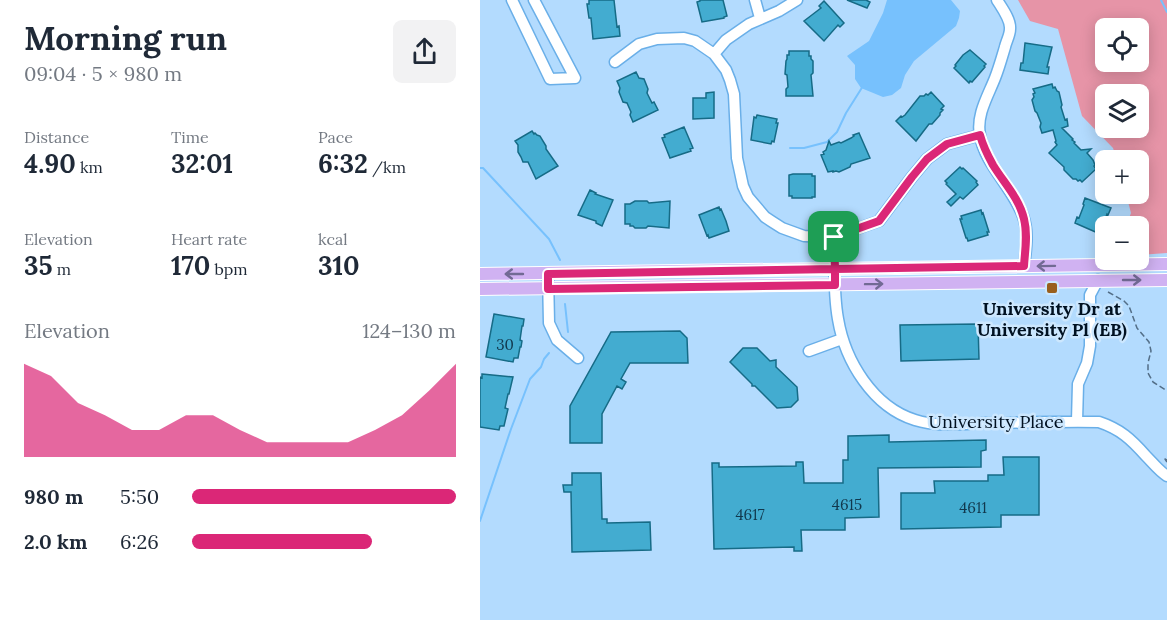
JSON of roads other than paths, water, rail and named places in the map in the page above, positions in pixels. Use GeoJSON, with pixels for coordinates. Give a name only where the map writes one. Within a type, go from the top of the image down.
{"type":"FeatureCollection","features":[{"type":"Feature","properties":{"kind":"main road"},"geometry":{"type":"LineString","coordinates":[[480,274],[1167,264]]}},
{"type":"Feature","properties":{"kind":"main road"},"geometry":{"type":"LineString","coordinates":[[480,289],[1080,280],[1102,285],[1167,280]]}},
{"type":"Feature","properties":{"kind":"street"},"geometry":{"type":"LineString","coordinates":[[512,0],[550,79],[575,78],[534,0]]}},
{"type":"Feature","properties":{"kind":"street"},"geometry":{"type":"LineString","coordinates":[[755,0],[760,18]]}},
{"type":"Feature","properties":{"kind":"street"},"geometry":{"type":"LineString","coordinates":[[714,54],[726,40],[749,24],[797,0]]}},
{"type":"Feature","properties":{"kind":"street"},"geometry":{"type":"LineString","coordinates":[[997,0],[1010,28],[983,108],[980,135],[993,166],[1014,196],[1024,218],[1027,237],[1024,266]]}},
{"type":"Feature","properties":{"kind":"street"},"geometry":{"type":"LineString","coordinates":[[615,62],[639,44],[657,39],[684,38],[695,41],[714,54],[726,70],[734,94],[737,158],[743,186],[748,197],[765,217],[782,228],[804,236],[834,237],[879,221],[927,159],[947,144],[980,135]]}},
{"type":"Feature","properties":{"kind":"street","name":"University Place"},"geometry":{"type":"LineString","coordinates":[[834,237],[837,317],[842,339],[858,371],[873,393],[902,415],[928,423],[1099,422],[1121,431],[1167,476]]}},
{"type":"Feature","properties":{"kind":"street"},"geometry":{"type":"LineString","coordinates":[[548,274],[549,323],[553,334],[562,346],[578,358]]}},
{"type":"Feature","properties":{"kind":"street"},"geometry":{"type":"LineString","coordinates":[[1077,421],[1078,384],[1087,363],[1090,346],[1090,296],[1080,280]]}},
{"type":"Feature","properties":{"kind":"street"},"geometry":{"type":"LineString","coordinates":[[1090,296],[1102,285]]}},
{"type":"Feature","properties":{"kind":"street"},"geometry":{"type":"LineString","coordinates":[[809,351],[842,339]]}},
{"type":"Feature","properties":{"kind":"water"},"geometry":{"type":"Polygon","coordinates":[[[887,0],[951,0],[960,11],[956,26],[914,61],[905,75],[901,88],[892,95],[883,97],[861,88],[855,79],[855,65],[847,56],[869,41],[887,0]]]}},
{"type":"Feature","properties":{"kind":"waterway"},"geometry":{"type":"LineString","coordinates":[[1161,0],[1167,12]]}},
{"type":"Feature","properties":{"kind":"waterway"},"geometry":{"type":"LineString","coordinates":[[790,148],[804,148],[827,142],[837,132],[863,86]]}},
{"type":"Feature","properties":{"kind":"waterway"},"geometry":{"type":"LineString","coordinates":[[480,168],[483,168],[549,239],[560,260]]}},
{"type":"Feature","properties":{"kind":"waterway"},"geometry":{"type":"LineString","coordinates":[[565,304],[568,332]]}},
{"type":"Feature","properties":{"kind":"waterway"},"geometry":{"type":"LineString","coordinates":[[480,521],[530,379],[541,367],[549,353]]}},
{"type":"Feature","properties":{"kind":"place","name":"University Dr at University Pl (EB)"},"geometry":{"type":"Point","coordinates":[1052,288]}}]}
